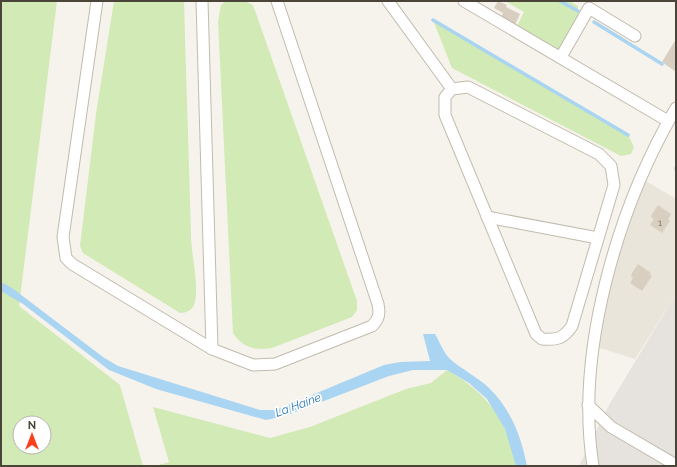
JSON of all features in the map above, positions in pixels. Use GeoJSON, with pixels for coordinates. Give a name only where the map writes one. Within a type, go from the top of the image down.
{"type":"FeatureCollection","features":[{"type":"Feature","properties":{"kind":"street"},"geometry":{"type":"LineString","coordinates":[[97,1],[63,237],[66,258],[72,264],[212,349],[253,365],[275,364],[372,326],[378,320],[380,313],[277,1]]}},
{"type":"Feature","properties":{"kind":"street"},"geometry":{"type":"LineString","coordinates":[[202,1],[212,349]]}},
{"type":"Feature","properties":{"kind":"street"},"geometry":{"type":"LineString","coordinates":[[388,1],[452,89]]}},
{"type":"Feature","properties":{"kind":"street"},"geometry":{"type":"LineString","coordinates":[[464,1],[668,121]]}},
{"type":"Feature","properties":{"kind":"street"},"geometry":{"type":"LineString","coordinates":[[561,57],[589,8],[635,36]]}},
{"type":"Feature","properties":{"kind":"street"},"geometry":{"type":"LineString","coordinates":[[468,87],[599,154],[611,166],[614,185],[572,326],[566,335],[560,338],[542,339],[536,334],[445,115],[445,97],[452,89],[468,87]]}},
{"type":"Feature","properties":{"kind":"street"},"geometry":{"type":"LineString","coordinates":[[593,466],[589,436],[588,405],[594,346],[604,295],[616,249],[641,178],[668,121],[676,108]]}},
{"type":"Feature","properties":{"kind":"street"},"geometry":{"type":"LineString","coordinates":[[487,217],[598,238]]}},
{"type":"Feature","properties":{"kind":"street"},"geometry":{"type":"LineString","coordinates":[[588,405],[611,427],[676,465]]}},
{"type":"Feature","properties":{"kind":"shaded area"},"geometry":{"type":"Polygon","coordinates":[[[641,178],[676,199],[676,294],[635,359],[594,346],[597,325],[641,178]]]}},
{"type":"Feature","properties":{"kind":"shaded area"},"geometry":{"type":"Polygon","coordinates":[[[676,294],[676,466],[579,466],[609,405],[676,294]]]}},
{"type":"Feature","properties":{"kind":"green space"},"geometry":{"type":"Polygon","coordinates":[[[1,1],[57,1],[19,306],[120,385],[143,466],[1,466],[1,1]]]}},
{"type":"Feature","properties":{"kind":"green space"},"geometry":{"type":"Polygon","coordinates":[[[114,1],[184,1],[191,242],[196,287],[194,304],[190,310],[186,312],[180,313],[83,253],[80,246],[96,114],[114,1]]]}},
{"type":"Feature","properties":{"kind":"green space"},"geometry":{"type":"Polygon","coordinates":[[[226,1],[244,1],[253,5],[357,301],[357,310],[352,317],[266,349],[255,349],[245,345],[233,333],[218,21],[221,5],[226,1]]]}},
{"type":"Feature","properties":{"kind":"green space"},"geometry":{"type":"Polygon","coordinates":[[[505,1],[569,1],[578,6],[578,16],[559,50],[517,26],[524,12],[505,1]]]}},
{"type":"Feature","properties":{"kind":"green space"},"geometry":{"type":"Polygon","coordinates":[[[433,20],[628,135],[634,147],[631,154],[621,156],[452,68],[433,20]]]}},
{"type":"Feature","properties":{"kind":"green space"},"geometry":{"type":"Polygon","coordinates":[[[447,370],[474,388],[494,409],[507,435],[516,466],[155,466],[169,462],[153,407],[270,438],[310,427],[406,389],[431,383],[447,370]]]}},
{"type":"Feature","properties":{"kind":"water","name":"La Haine"},"geometry":{"type":"Polygon","coordinates":[[[1,282],[12,288],[103,357],[118,366],[260,410],[276,410],[384,365],[400,362],[430,361],[423,334],[435,334],[449,358],[458,366],[479,379],[503,404],[514,424],[522,444],[527,466],[516,466],[505,429],[487,399],[469,383],[447,370],[413,370],[389,376],[285,416],[266,420],[156,389],[109,370],[23,304],[1,291],[1,282]]]}},
{"type":"Feature","properties":{"kind":"building"},"geometry":{"type":"Polygon","coordinates":[[[498,1],[520,14],[515,25],[501,17],[503,13],[494,8],[498,1]]]}},
{"type":"Feature","properties":{"kind":"building"},"geometry":{"type":"Polygon","coordinates":[[[676,39],[676,72],[662,62],[676,39]]]}},
{"type":"Feature","properties":{"kind":"building"},"geometry":{"type":"Polygon","coordinates":[[[658,205],[671,214],[668,220],[670,221],[662,233],[650,225],[654,219],[651,217],[652,214],[658,205]]]}},
{"type":"Feature","properties":{"kind":"building"},"geometry":{"type":"Polygon","coordinates":[[[638,264],[651,273],[650,275],[652,276],[642,291],[630,283],[633,278],[631,276],[632,273],[638,264]]]}},
{"type":"Feature","properties":{"kind":"waterway"},"geometry":{"type":"LineString","coordinates":[[560,1],[578,11]]}},
{"type":"Feature","properties":{"kind":"waterway"},"geometry":{"type":"LineString","coordinates":[[433,20],[628,135]]}},
{"type":"Feature","properties":{"kind":"waterway"},"geometry":{"type":"LineString","coordinates":[[594,22],[662,64]]}}]}
